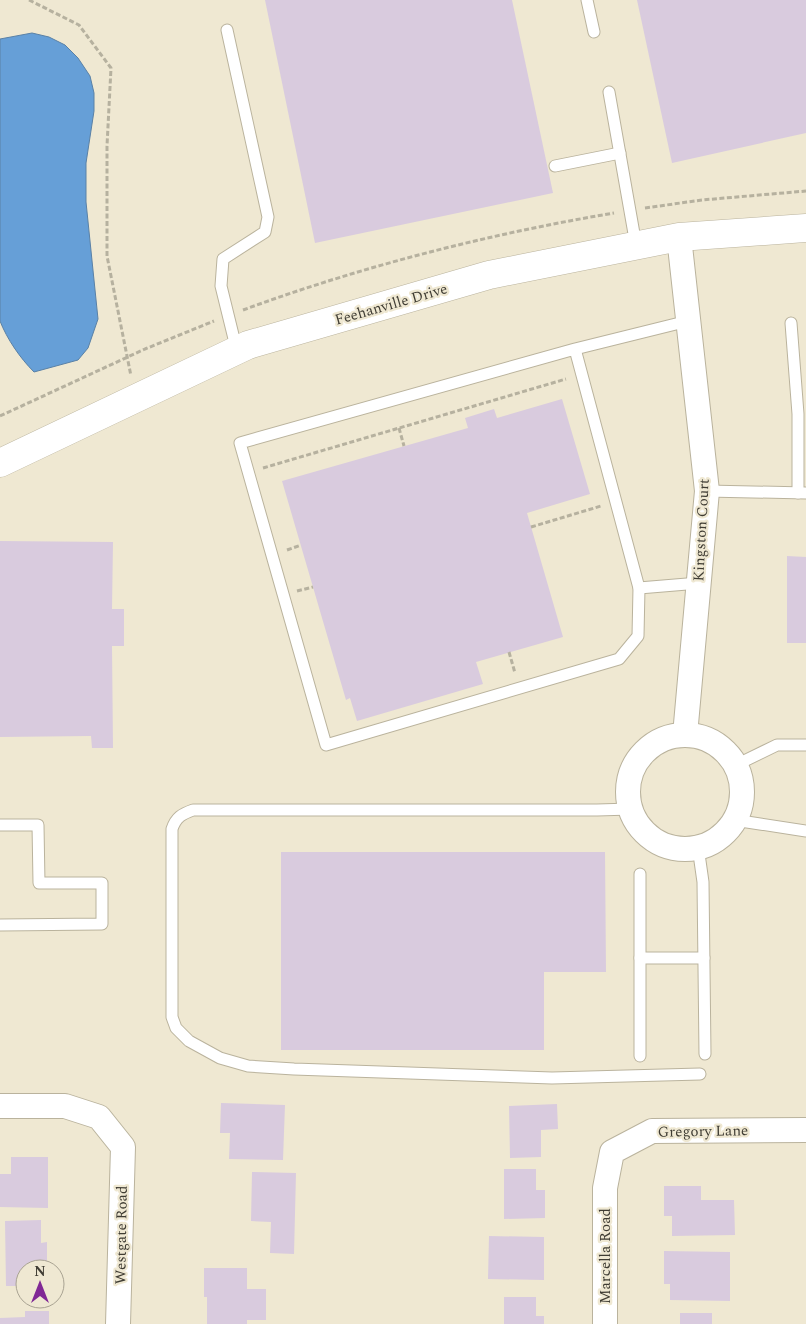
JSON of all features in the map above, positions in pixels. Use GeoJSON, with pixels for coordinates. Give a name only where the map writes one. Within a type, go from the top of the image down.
{"type":"FeatureCollection","features":[{"type":"Feature","properties":{"kind":"street","name":"Feehanville Drive"},"geometry":{"type":"LineString","coordinates":[[0,463],[248,345],[489,275],[679,237],[806,228]]}},
{"type":"Feature","properties":{"kind":"street","name":"Kingston Court"},"geometry":{"type":"LineString","coordinates":[[679,237],[707,491],[685,735]]}},
{"type":"Feature","properties":{"kind":"street"},"geometry":{"type":"LineString","coordinates":[[685,735],[700,736],[727,752],[736,765],[742,783],[741,802],[734,820],[725,832],[712,842],[698,847],[681,848],[664,844],[650,836],[638,824],[631,809],[628,791],[629,782],[639,758],[652,746],[667,738],[685,735]]}},
{"type":"Feature","properties":{"kind":"street","name":"Westgate Road"},"geometry":{"type":"LineString","coordinates":[[0,1106],[65,1106],[99,1117],[123,1147],[118,1324]]}},
{"type":"Feature","properties":{"kind":"street","name":"Gregory Lane"},"geometry":{"type":"LineString","coordinates":[[605,1188],[612,1152],[652,1132],[806,1130]]}},
{"type":"Feature","properties":{"kind":"street","name":"Marcella Road"},"geometry":{"type":"LineString","coordinates":[[605,1188],[605,1324]]}},
{"type":"Feature","properties":{"kind":"lane"},"geometry":{"type":"LineString","coordinates":[[587,0],[594,32]]}},
{"type":"Feature","properties":{"kind":"lane"},"geometry":{"type":"LineString","coordinates":[[227,30],[268,217],[264,232],[222,259],[222,286],[237,351]]}},
{"type":"Feature","properties":{"kind":"lane"},"geometry":{"type":"LineString","coordinates":[[609,92],[636,245]]}},
{"type":"Feature","properties":{"kind":"lane"},"geometry":{"type":"LineString","coordinates":[[555,166],[620,153]]}},
{"type":"Feature","properties":{"kind":"lane"},"geometry":{"type":"LineString","coordinates":[[576,349],[638,588],[638,636],[619,659],[326,745],[240,444],[576,349],[688,321]]}},
{"type":"Feature","properties":{"kind":"lane"},"geometry":{"type":"LineString","coordinates":[[707,491],[802,493],[791,323]]}},
{"type":"Feature","properties":{"kind":"lane"},"geometry":{"type":"LineString","coordinates":[[638,588],[699,583]]}},
{"type":"Feature","properties":{"kind":"lane"},"geometry":{"type":"LineString","coordinates":[[736,765],[777,745],[806,746]]}},
{"type":"Feature","properties":{"kind":"lane"},"geometry":{"type":"LineString","coordinates":[[631,809],[193,810],[184,813],[175,819],[172,828],[172,1017],[176,1028],[189,1041],[220,1058],[248,1066],[294,1070],[552,1078],[700,1074]]}},
{"type":"Feature","properties":{"kind":"lane"},"geometry":{"type":"LineString","coordinates":[[734,820],[806,831]]}},
{"type":"Feature","properties":{"kind":"lane"},"geometry":{"type":"LineString","coordinates":[[0,825],[38,825],[39,883],[102,883],[102,924],[0,924]]}},
{"type":"Feature","properties":{"kind":"lane"},"geometry":{"type":"LineString","coordinates":[[698,847],[703,882],[705,1054]]}},
{"type":"Feature","properties":{"kind":"lane"},"geometry":{"type":"LineString","coordinates":[[640,874],[640,1056]]}},
{"type":"Feature","properties":{"kind":"lane"},"geometry":{"type":"LineString","coordinates":[[640,958],[704,958]]}},
{"type":"Feature","properties":{"kind":"path"},"geometry":{"type":"LineString","coordinates":[[29,0],[79,25],[111,68],[108,146],[108,256],[136,398]]}},
{"type":"Feature","properties":{"kind":"path"},"geometry":{"type":"LineString","coordinates":[[260,469],[570,378]]}},
{"type":"Feature","properties":{"kind":"path"},"geometry":{"type":"LineString","coordinates":[[399,428],[404,446]]}},
{"type":"Feature","properties":{"kind":"path"},"geometry":{"type":"LineString","coordinates":[[531,527],[608,504]]}},
{"type":"Feature","properties":{"kind":"path"},"geometry":{"type":"LineString","coordinates":[[287,559],[284,550],[301,546]]}},
{"type":"Feature","properties":{"kind":"path"},"geometry":{"type":"LineString","coordinates":[[294,583],[298,598]]}},
{"type":"Feature","properties":{"kind":"path"},"geometry":{"type":"LineString","coordinates":[[296,591],[313,587]]}},
{"type":"Feature","properties":{"kind":"path"},"geometry":{"type":"LineString","coordinates":[[509,652],[520,688]]}},
{"type":"Feature","properties":{"kind":"water"},"geometry":{"type":"Polygon","coordinates":[[[32,33],[49,37],[65,45],[78,58],[90,76],[94,93],[94,111],[86,163],[86,202],[98,319],[88,348],[78,360],[34,372],[14,348],[0,321],[0,39],[32,33]]]}},
{"type":"Feature","properties":{"kind":"building"},"geometry":{"type":"Polygon","coordinates":[[[265,0],[512,0],[553,193],[315,243],[265,0]]]}},
{"type":"Feature","properties":{"kind":"building"},"geometry":{"type":"Polygon","coordinates":[[[637,0],[806,0],[806,133],[672,163],[637,0]]]}},
{"type":"Feature","properties":{"kind":"building"},"geometry":{"type":"Polygon","coordinates":[[[562,399],[590,494],[527,513],[563,637],[476,662],[483,684],[357,721],[350,698],[346,700],[282,481],[468,428],[465,418],[494,409],[497,418],[562,399]]]}},
{"type":"Feature","properties":{"kind":"building"},"geometry":{"type":"Polygon","coordinates":[[[0,541],[113,542],[112,609],[124,609],[124,646],[112,646],[113,748],[92,748],[91,736],[0,737],[0,541]]]}},
{"type":"Feature","properties":{"kind":"building"},"geometry":{"type":"Polygon","coordinates":[[[787,556],[806,557],[806,643],[787,643],[787,556]]]}},
{"type":"Feature","properties":{"kind":"building"},"geometry":{"type":"Polygon","coordinates":[[[281,852],[605,852],[606,972],[544,972],[544,1050],[281,1050],[281,852]]]}},
{"type":"Feature","properties":{"kind":"building"},"geometry":{"type":"Polygon","coordinates":[[[221,1103],[285,1105],[283,1160],[229,1159],[230,1133],[220,1133],[221,1103]]]}},
{"type":"Feature","properties":{"kind":"building"},"geometry":{"type":"Polygon","coordinates":[[[557,1104],[558,1129],[541,1130],[541,1157],[510,1158],[509,1106],[557,1104]]]}},
{"type":"Feature","properties":{"kind":"building"},"geometry":{"type":"Polygon","coordinates":[[[11,1157],[48,1157],[48,1208],[0,1207],[0,1174],[11,1174],[11,1157]]]}},
{"type":"Feature","properties":{"kind":"building"},"geometry":{"type":"Polygon","coordinates":[[[504,1169],[536,1169],[536,1190],[545,1190],[545,1218],[504,1219],[504,1169]]]}},
{"type":"Feature","properties":{"kind":"building"},"geometry":{"type":"Polygon","coordinates":[[[252,1172],[296,1173],[294,1254],[270,1253],[271,1222],[251,1221],[252,1172]]]}},
{"type":"Feature","properties":{"kind":"building"},"geometry":{"type":"Polygon","coordinates":[[[664,1186],[701,1186],[701,1200],[734,1200],[735,1235],[672,1236],[672,1216],[664,1216],[664,1186]]]}},
{"type":"Feature","properties":{"kind":"building"},"geometry":{"type":"Polygon","coordinates":[[[41,1220],[41,1243],[47,1242],[47,1259],[15,1259],[15,1286],[6,1286],[5,1221],[41,1220]]]}},
{"type":"Feature","properties":{"kind":"building"},"geometry":{"type":"Polygon","coordinates":[[[489,1236],[544,1237],[544,1280],[488,1279],[489,1236]]]}},
{"type":"Feature","properties":{"kind":"building"},"geometry":{"type":"Polygon","coordinates":[[[664,1251],[730,1252],[730,1301],[670,1300],[670,1284],[664,1284],[664,1251]]]}},
{"type":"Feature","properties":{"kind":"building"},"geometry":{"type":"Polygon","coordinates":[[[204,1268],[247,1268],[247,1289],[266,1289],[266,1320],[247,1320],[247,1324],[207,1324],[207,1297],[204,1297],[204,1268]]]}},
{"type":"Feature","properties":{"kind":"building"},"geometry":{"type":"Polygon","coordinates":[[[504,1297],[536,1297],[536,1316],[544,1316],[544,1324],[504,1324],[504,1297]]]}},
{"type":"Feature","properties":{"kind":"building"},"geometry":{"type":"Polygon","coordinates":[[[25,1311],[49,1311],[49,1324],[0,1324],[0,1318],[25,1317],[25,1311]]]}},
{"type":"Feature","properties":{"kind":"building"},"geometry":{"type":"Polygon","coordinates":[[[680,1313],[712,1313],[712,1324],[680,1324],[680,1313]]]}}]}
